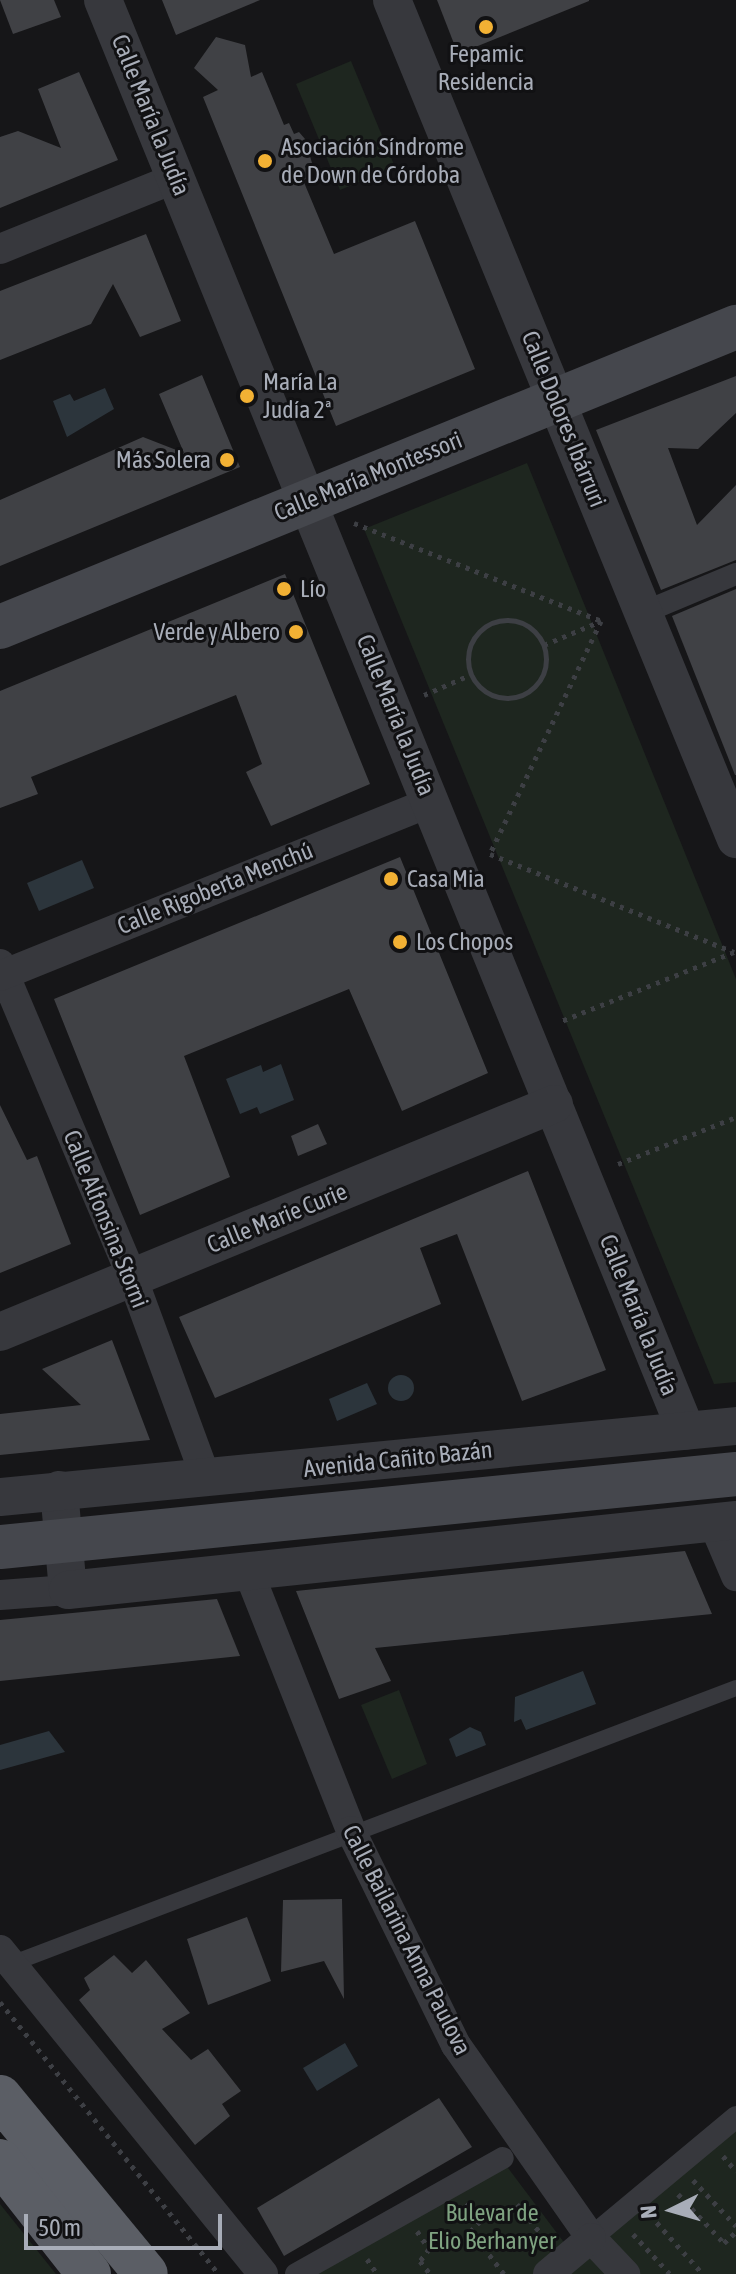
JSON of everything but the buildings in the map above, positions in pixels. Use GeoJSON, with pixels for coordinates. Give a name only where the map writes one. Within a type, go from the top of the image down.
{"type":"FeatureCollection","features":[{"type":"Feature","properties":{"kind":"highway"},"geometry":{"type":"LineString","coordinates":[[0,2097],[146,2274]]}},
{"type":"Feature","properties":{"kind":"highway"},"geometry":{"type":"LineString","coordinates":[[0,2161],[89,2274]]}},
{"type":"Feature","properties":{"kind":"main road","name":"Calle María Montessori"},"geometry":{"type":"LineString","coordinates":[[0,627],[736,327]]}},
{"type":"Feature","properties":{"kind":"main road","name":"Avenida Cañito Bazán"},"geometry":{"type":"LineString","coordinates":[[0,1547],[736,1474]]}},
{"type":"Feature","properties":{"kind":"street","name":"Calle María la Judía"},"geometry":{"type":"LineString","coordinates":[[103,0],[686,1431]]}},
{"type":"Feature","properties":{"kind":"street","name":"Calle Dolores Ibárruri"},"geometry":{"type":"LineString","coordinates":[[392,0],[736,839]]}},
{"type":"Feature","properties":{"kind":"street"},"geometry":{"type":"LineString","coordinates":[[0,249],[176,178]]}},
{"type":"Feature","properties":{"kind":"street"},"geometry":{"type":"LineString","coordinates":[[659,606],[736,574]]}},
{"type":"Feature","properties":{"kind":"street","name":"Calle Rigoberta Menchú"},"geometry":{"type":"LineString","coordinates":[[1,972],[431,802]]}},
{"type":"Feature","properties":{"kind":"street","name":"Calle Alfonsina Storni"},"geometry":{"type":"LineString","coordinates":[[1,972],[132,1277],[206,1478]]}},
{"type":"Feature","properties":{"kind":"street","name":"Calle Marie Curie"},"geometry":{"type":"LineString","coordinates":[[0,1332],[554,1104]]}},
{"type":"Feature","properties":{"kind":"street","name":"Avenida Cañito Bazán"},"geometry":{"type":"LineString","coordinates":[[0,1497],[736,1426]]}},
{"type":"Feature","properties":{"kind":"street"},"geometry":{"type":"LineString","coordinates":[[59,1490],[68,1590]]}},
{"type":"Feature","properties":{"kind":"street"},"geometry":{"type":"LineString","coordinates":[[0,1595],[249,1573],[725,1521],[736,1576]]}},
{"type":"Feature","properties":{"kind":"street","name":"Calle Bailarina Anna Paulova"},"geometry":{"type":"LineString","coordinates":[[249,1573],[351,1831],[456,2045],[591,2238],[625,2274]]}},
{"type":"Feature","properties":{"kind":"street"},"geometry":{"type":"LineString","coordinates":[[6,1957],[263,2274]]}},
{"type":"Feature","properties":{"kind":"street"},"geometry":{"type":"LineString","coordinates":[[555,2268],[736,2117]]}},
{"type":"Feature","properties":{"kind":"street"},"geometry":{"type":"LineString","coordinates":[[296,2274],[503,2158]]}},
{"type":"Feature","properties":{"kind":"lane"},"geometry":{"type":"LineString","coordinates":[[6,1957],[736,1688]]}},
{"type":"Feature","properties":{"kind":"path"},"geometry":{"type":"LineString","coordinates":[[354,523],[601,621]]}},
{"type":"Feature","properties":{"kind":"path"},"geometry":{"type":"LineString","coordinates":[[544,645],[601,621]]}},
{"type":"Feature","properties":{"kind":"path"},"geometry":{"type":"LineString","coordinates":[[559,1022],[734,952],[490,854],[601,621]]}},
{"type":"Feature","properties":{"kind":"path"},"geometry":{"type":"LineString","coordinates":[[492,623],[522,623],[544,645],[542,678],[522,696],[489,694],[470,675],[468,650],[477,633],[492,623]]}},
{"type":"Feature","properties":{"kind":"path"},"geometry":{"type":"LineString","coordinates":[[424,695],[470,675]]}},
{"type":"Feature","properties":{"kind":"path"},"geometry":{"type":"LineString","coordinates":[[618,1164],[736,1117]]}},
{"type":"Feature","properties":{"kind":"path"},"geometry":{"type":"LineString","coordinates":[[0,2002],[219,2274]]}},
{"type":"Feature","properties":{"kind":"path"},"geometry":{"type":"LineString","coordinates":[[717,2150],[736,2171]]}},
{"type":"Feature","properties":{"kind":"path"},"geometry":{"type":"LineString","coordinates":[[688,2175],[736,2226]]}},
{"type":"Feature","properties":{"kind":"path"},"geometry":{"type":"LineString","coordinates":[[454,2186],[480,2221],[471,2231],[504,2274]]}},
{"type":"Feature","properties":{"kind":"path"},"geometry":{"type":"LineString","coordinates":[[673,2188],[724,2243],[736,2232]]}},
{"type":"Feature","properties":{"kind":"path"},"geometry":{"type":"LineString","coordinates":[[636,2200],[699,2273]]}},
{"type":"Feature","properties":{"kind":"path"},"geometry":{"type":"LineString","coordinates":[[517,2204],[555,2268]]}},
{"type":"Feature","properties":{"kind":"path"},"geometry":{"type":"LineString","coordinates":[[405,2213],[429,2249],[420,2261],[430,2274]]}},
{"type":"Feature","properties":{"kind":"path"},"geometry":{"type":"LineString","coordinates":[[627,2227],[670,2274]]}},
{"type":"Feature","properties":{"kind":"green space"},"geometry":{"type":"Polygon","coordinates":[[[351,61],[395,167],[340,190],[296,84],[351,61]]]}},
{"type":"Feature","properties":{"kind":"green space"},"geometry":{"type":"Polygon","coordinates":[[[527,463],[736,979],[736,1382],[714,1384],[364,529],[527,463]]]}},
{"type":"Feature","properties":{"kind":"green space"},"geometry":{"type":"Polygon","coordinates":[[[399,1690],[427,1764],[392,1779],[361,1705],[399,1690]]]}},
{"type":"Feature","properties":{"kind":"green space","name":"Bulevar de Elio Berhanyer"},"geometry":{"type":"Polygon","coordinates":[[[736,2129],[736,2274],[312,2274],[505,2164],[578,2261],[736,2129]]]}},
{"type":"Feature","properties":{"kind":"green space"},"geometry":{"type":"Polygon","coordinates":[[[0,2204],[56,2274],[0,2274],[0,2204]]]}},
{"type":"Feature","properties":{"kind":"shaded area"},"geometry":{"type":"Polygon","coordinates":[[[105,388],[114,409],[67,437],[53,401],[70,394],[74,401],[105,388]]]}},
{"type":"Feature","properties":{"kind":"shaded area"},"geometry":{"type":"Polygon","coordinates":[[[82,860],[94,888],[39,911],[27,883],[82,860]]]}},
{"type":"Feature","properties":{"kind":"shaded area"},"geometry":{"type":"Polygon","coordinates":[[[281,1064],[294,1100],[260,1114],[257,1107],[240,1114],[226,1079],[261,1065],[263,1072],[281,1064]]]}},
{"type":"Feature","properties":{"kind":"shaded area"},"geometry":{"type":"Polygon","coordinates":[[[401,1375],[410,1379],[414,1388],[410,1397],[401,1401],[392,1397],[388,1388],[392,1379],[401,1375]]]}},
{"type":"Feature","properties":{"kind":"shaded area"},"geometry":{"type":"Polygon","coordinates":[[[367,1383],[377,1404],[337,1421],[329,1399],[367,1383]]]}},
{"type":"Feature","properties":{"kind":"shaded area"},"geometry":{"type":"Polygon","coordinates":[[[583,1671],[596,1704],[526,1730],[521,1719],[514,1722],[515,1697],[583,1671]]]}},
{"type":"Feature","properties":{"kind":"shaded area"},"geometry":{"type":"Polygon","coordinates":[[[470,1727],[481,1732],[486,1745],[456,1757],[449,1739],[470,1727]]]}},
{"type":"Feature","properties":{"kind":"shaded area"},"geometry":{"type":"Polygon","coordinates":[[[49,1731],[65,1752],[0,1770],[0,1745],[49,1731]]]}},
{"type":"Feature","properties":{"kind":"shaded area"},"geometry":{"type":"Polygon","coordinates":[[[345,2043],[358,2066],[317,2091],[303,2068],[345,2043]]]}},
{"type":"Feature","properties":{"kind":"place","name":"Fepamic Residencia"},"geometry":{"type":"Point","coordinates":[486,27]}},
{"type":"Feature","properties":{"kind":"place","name":"Asociación Síndrome de Down de Córdoba"},"geometry":{"type":"Point","coordinates":[265,161]}},
{"type":"Feature","properties":{"kind":"place","name":"María La Judía 2ª"},"geometry":{"type":"Point","coordinates":[247,396]}},
{"type":"Feature","properties":{"kind":"place","name":"Más Solera"},"geometry":{"type":"Point","coordinates":[227,460]}},
{"type":"Feature","properties":{"kind":"place","name":"Lío"},"geometry":{"type":"Point","coordinates":[284,589]}},
{"type":"Feature","properties":{"kind":"place","name":"Verde y Albero"},"geometry":{"type":"Point","coordinates":[296,632]}},
{"type":"Feature","properties":{"kind":"place","name":"Casa Mia"},"geometry":{"type":"Point","coordinates":[391,879]}},
{"type":"Feature","properties":{"kind":"place","name":"Los Chopos"},"geometry":{"type":"Point","coordinates":[400,942]}}]}
